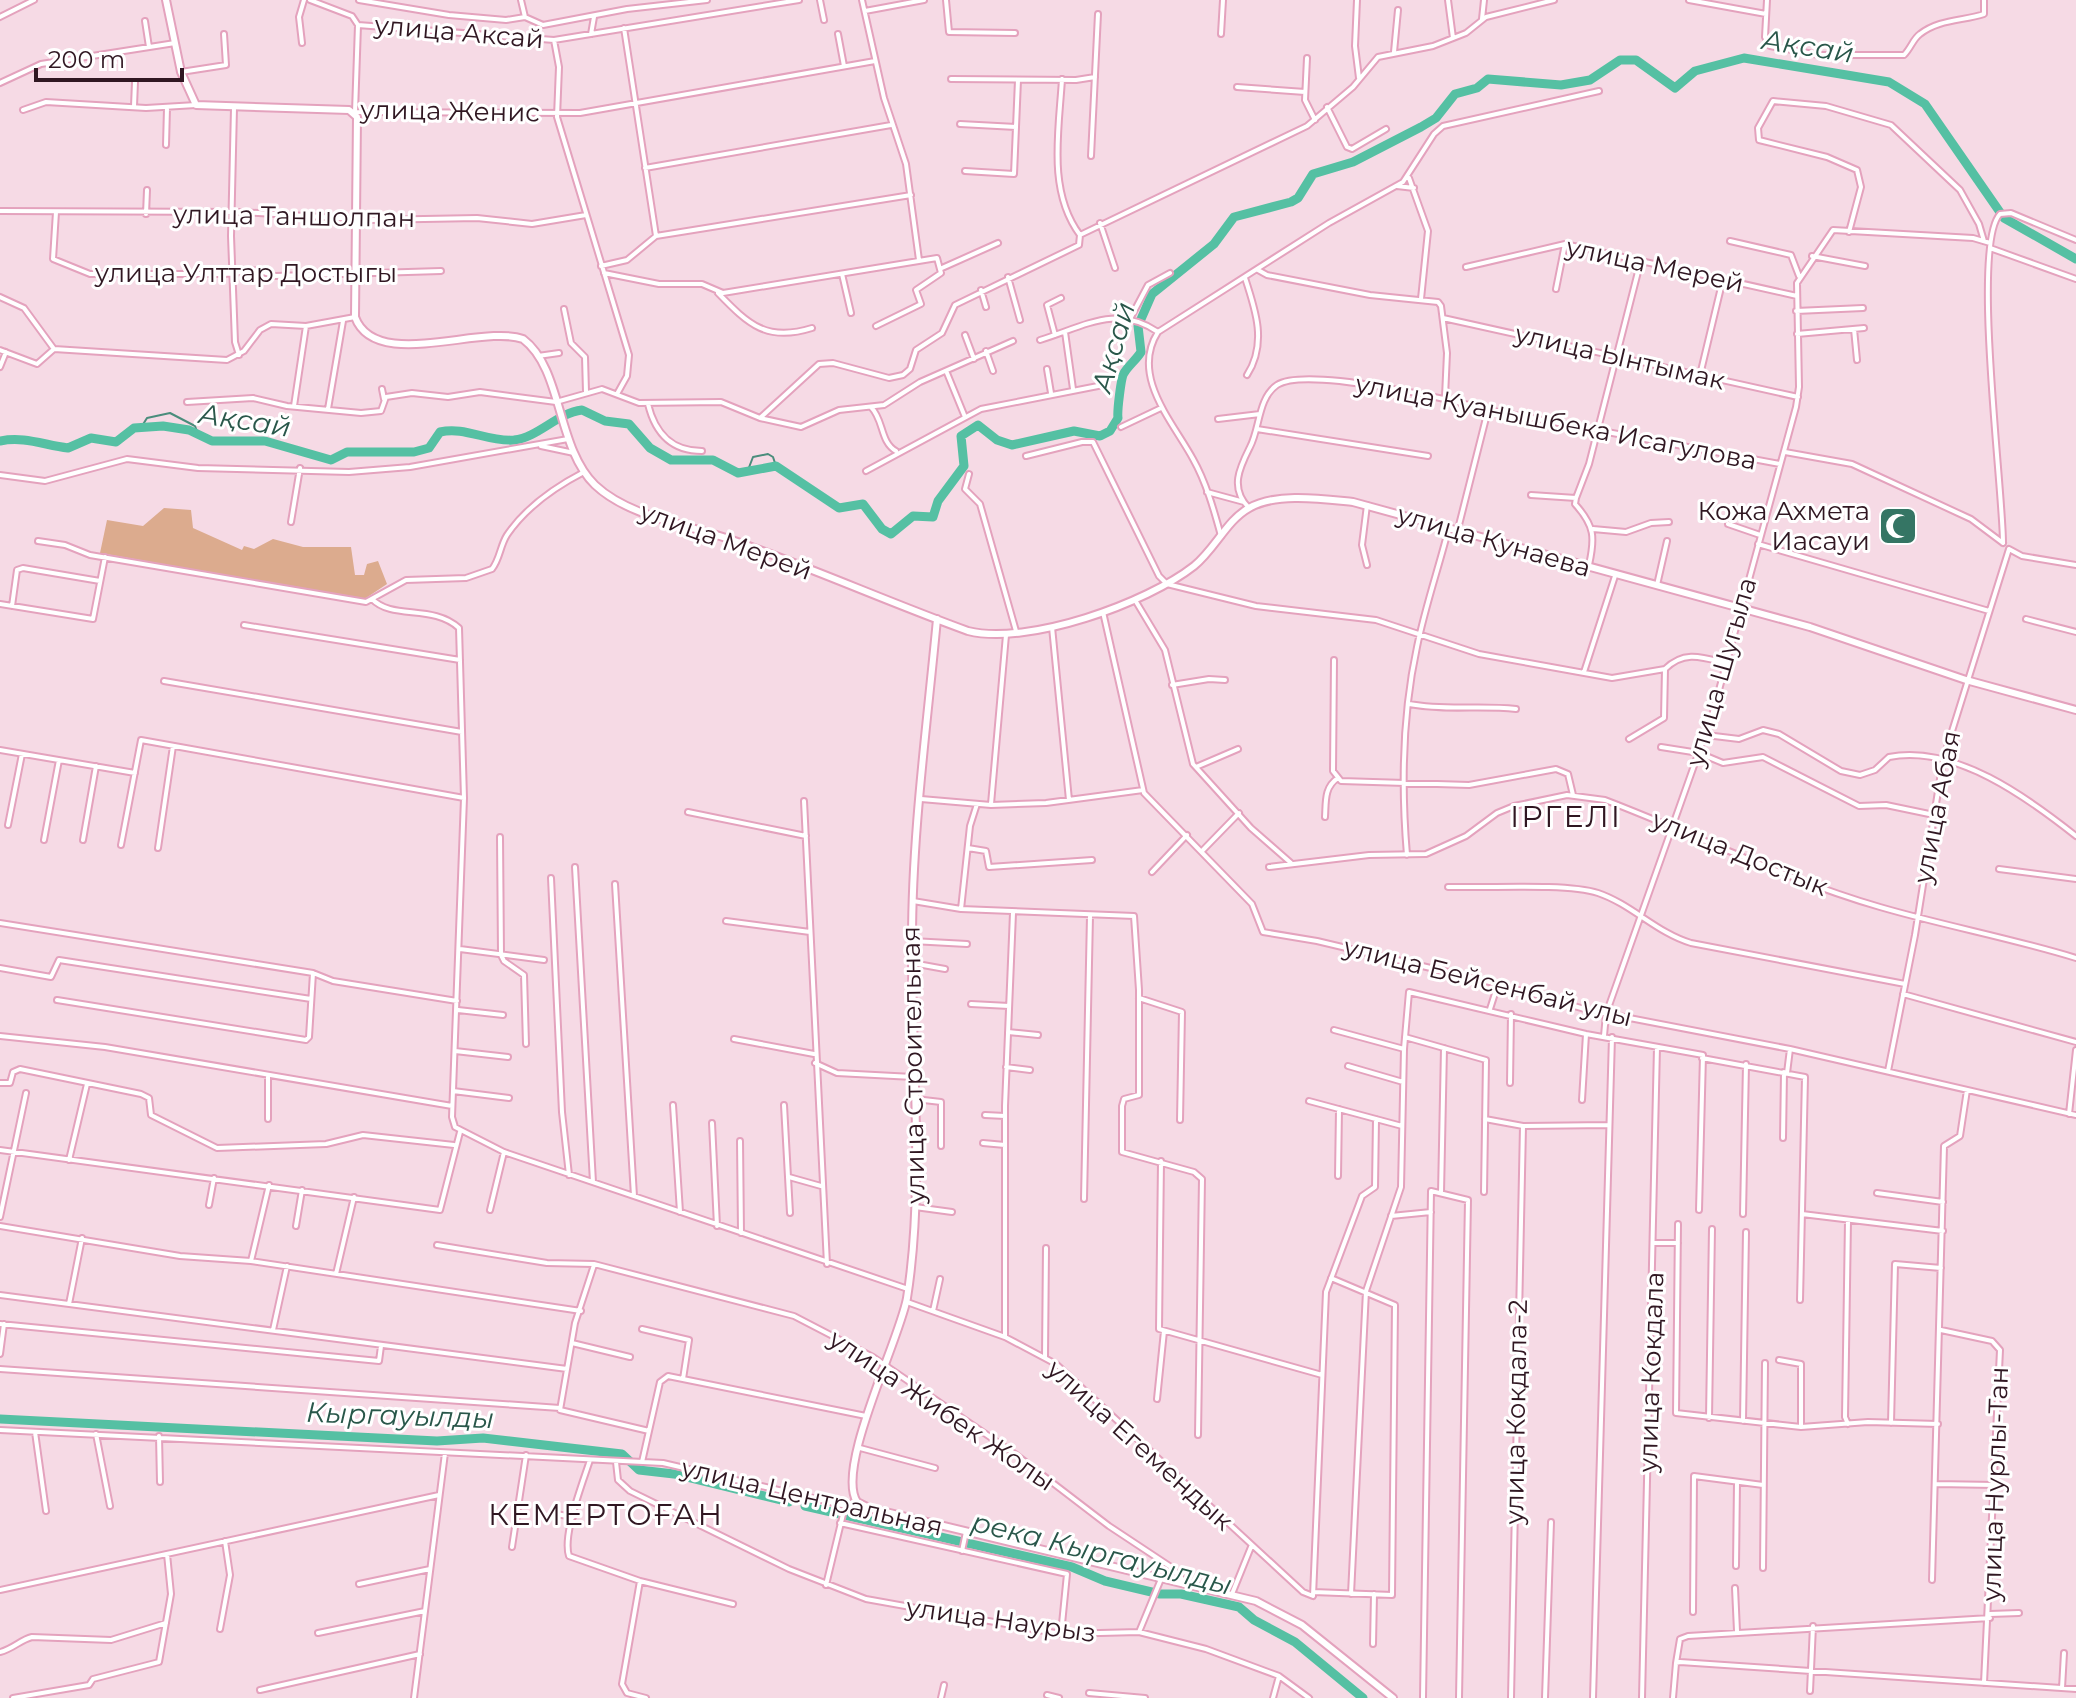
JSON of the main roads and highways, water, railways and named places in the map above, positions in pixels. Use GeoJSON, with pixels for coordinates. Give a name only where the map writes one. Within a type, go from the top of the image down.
{"type":"FeatureCollection","features":[{"type":"Feature","properties":{"kind":"main road","name":"улица Женис"},"geometry":{"type":"LineString","coordinates":[[166,0],[181,72],[196,105],[355,112],[359,122],[355,317],[361,331],[376,341],[442,342],[508,335],[523,339],[538,356]]}},
{"type":"Feature","properties":{"kind":"main road","name":"улица Мерей"},"geometry":{"type":"LineString","coordinates":[[538,356],[574,453],[584,472],[603,492],[628,505],[752,547],[937,619]]}},
{"type":"Feature","properties":{"kind":"main road","name":"улица Кунаева"},"geometry":{"type":"LineString","coordinates":[[937,619],[979,633],[1006,635],[1103,610],[1167,584],[1203,559],[1246,505],[1306,499],[1367,504],[1615,576],[1740,608],[1966,680],[2076,710]]}},
{"type":"Feature","properties":{"kind":"main road","name":"улица Строительная"},"geometry":{"type":"LineString","coordinates":[[857,1502],[853,1491],[866,1416],[907,1302],[915,1207],[913,901],[937,619]]}},
{"type":"Feature","properties":{"kind":"main road","name":"улица Центральная"},"geometry":{"type":"LineString","coordinates":[[834,1503],[845,1505],[857,1502],[965,1534],[1232,1594],[1290,1617],[1393,1698]]}},
{"type":"Feature","properties":{"kind":"waterway","name":"Ақсай"},"geometry":{"type":"LineString","coordinates":[[0,441],[26,440],[68,448],[91,438],[116,442],[134,428],[163,426],[189,430],[212,441],[265,441],[331,460],[347,452],[414,452],[429,448],[440,432],[449,431],[514,440],[582,410],[605,421],[629,424],[650,448],[671,460],[713,460],[738,473],[776,466],[839,508],[863,504],[882,529],[891,534],[913,516],[933,517],[938,501],[964,466],[961,436],[978,425],[997,440],[1012,445],[1074,431],[1100,436],[1110,431],[1118,418],[1123,376],[1141,352],[1138,326],[1152,294],[1214,244],[1234,217],[1291,202],[1298,198],[1313,174],[1353,162],[1421,127],[1436,118],[1455,94],[1477,88],[1488,79],[1561,85],[1590,80],[1620,60],[1636,60],[1675,88],[1695,71],[1744,58],[1889,82],[1925,104],[2004,218],[2076,259]]}},
{"type":"Feature","properties":{"kind":"waterway"},"geometry":{"type":"LineString","coordinates":[[142,426],[147,418],[170,413],[195,426],[198,434]]}},
{"type":"Feature","properties":{"kind":"waterway"},"geometry":{"type":"LineString","coordinates":[[748,470],[753,457],[768,454],[773,457],[776,466]]}},
{"type":"Feature","properties":{"kind":"waterway","name":"Кыргауылды"},"geometry":{"type":"LineString","coordinates":[[0,1419],[437,1441],[483,1438],[622,1454],[639,1470],[674,1474],[789,1502]]}},
{"type":"Feature","properties":{"kind":"waterway","name":"река Кыргауылды"},"geometry":{"type":"LineString","coordinates":[[805,1506],[1072,1567],[1105,1581],[1160,1594],[1181,1594],[1239,1607],[1254,1620],[1295,1642],[1363,1698]]}},
{"type":"Feature","properties":{"kind":"place","name":"Кожа Ахмета Иасауи"},"geometry":{"type":"Point","coordinates":[1898,526]}},
{"type":"Feature","properties":{"kind":"district","name":"ІРГЕЛІ"},"geometry":{"type":"Point","coordinates":[1566,816]}},
{"type":"Feature","properties":{"kind":"district","name":"КЕМЕРТОҒАН"},"geometry":{"type":"Point","coordinates":[606,1514]}}]}
